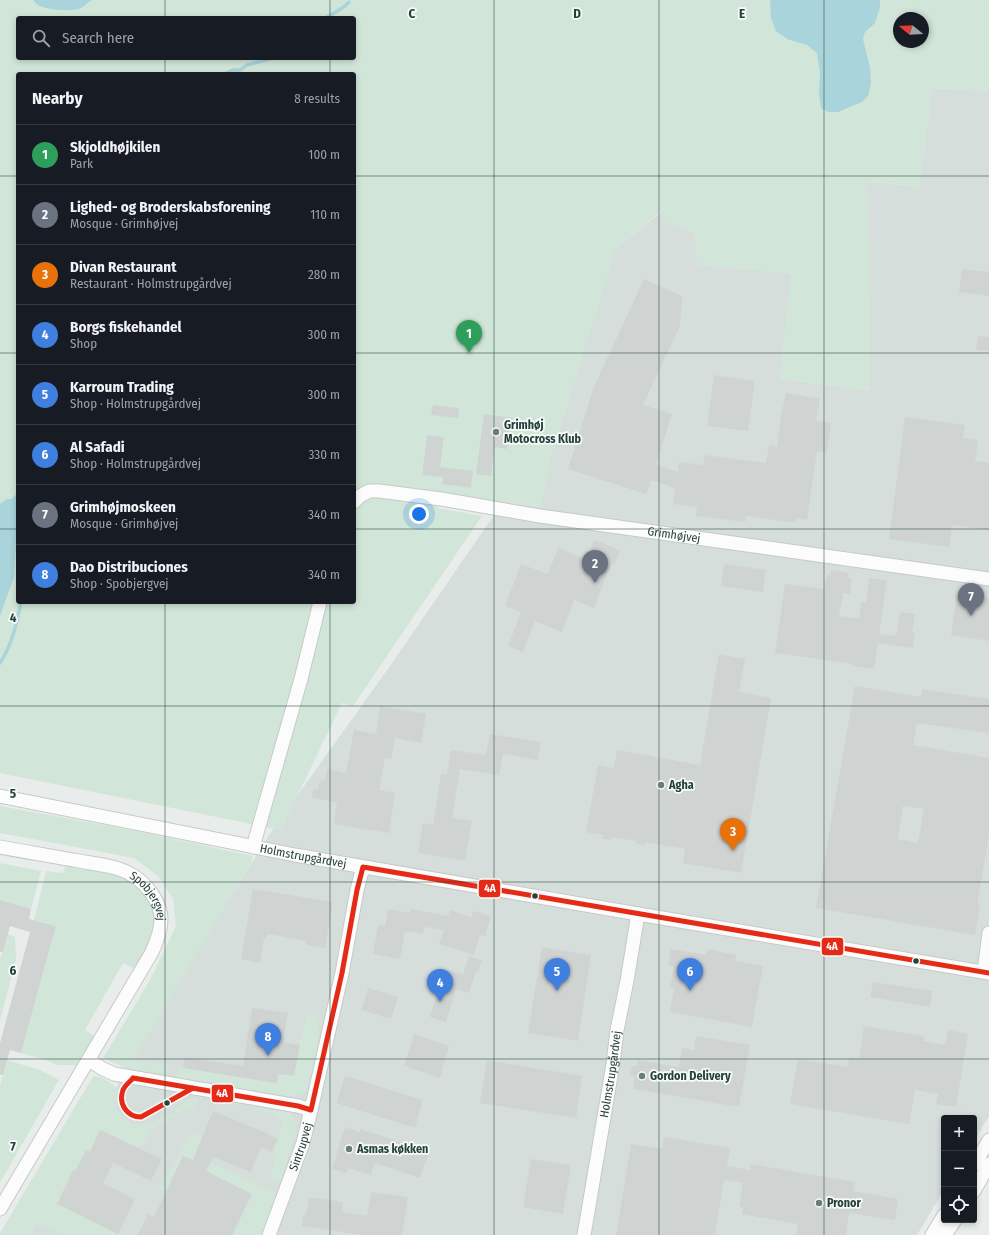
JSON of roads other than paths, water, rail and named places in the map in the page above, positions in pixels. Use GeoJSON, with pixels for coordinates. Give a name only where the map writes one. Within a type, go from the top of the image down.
{"type":"FeatureCollection","features":[{"type":"Feature","properties":{"kind":"street","name":"Grimhøjvej"},"geometry":{"type":"LineString","coordinates":[[357,499],[369,491],[380,490],[540,516],[989,579]]}},
{"type":"Feature","properties":{"kind":"street","name":"Holmstrupgårdvej"},"geometry":{"type":"LineString","coordinates":[[253,847],[301,679],[320,604]]}},
{"type":"Feature","properties":{"kind":"street","name":"Holmstrupgårdvej"},"geometry":{"type":"LineString","coordinates":[[0,796],[253,847],[363,867],[986,973],[989,933]]}},
{"type":"Feature","properties":{"kind":"street","name":"Spobjergvej"},"geometry":{"type":"LineString","coordinates":[[0,848],[48,855],[113,868],[131,874],[148,888],[158,906],[161,918],[158,937],[152,952],[0,1209]]}},
{"type":"Feature","properties":{"kind":"street","name":"Sintrupvej"},"geometry":{"type":"LineString","coordinates":[[269,1235],[303,1143],[342,974],[357,890],[363,867]]}},
{"type":"Feature","properties":{"kind":"street","name":"Holmstrupgårdvej"},"geometry":{"type":"LineString","coordinates":[[584,1235],[638,914]]}},
{"type":"Feature","properties":{"kind":"street"},"geometry":{"type":"LineString","coordinates":[[88,1060],[114,1074],[298,1106],[311,1110]]}},
{"type":"Feature","properties":{"kind":"street"},"geometry":{"type":"LineString","coordinates":[[977,1160],[989,1140]]}},
{"type":"Feature","properties":{"kind":"street"},"geometry":{"type":"LineString","coordinates":[[976,1187],[989,1164]]}},
{"type":"Feature","properties":{"kind":"street"},"geometry":{"type":"LineString","coordinates":[[932,1235],[941,1219]]}},
{"type":"Feature","properties":{"kind":"street"},"geometry":{"type":"LineString","coordinates":[[945,1235],[953,1223]]}},
{"type":"Feature","properties":{"kind":"water"},"geometry":{"type":"Polygon","coordinates":[[[33,0],[92,0],[81,8],[66,10],[44,7],[38,5],[33,0]]]}},
{"type":"Feature","properties":{"kind":"water"},"geometry":{"type":"Polygon","coordinates":[[[770,0],[880,0],[880,7],[875,23],[865,32],[863,39],[870,67],[871,84],[868,96],[862,102],[838,112],[828,112],[821,108],[819,94],[820,72],[817,53],[807,45],[787,39],[776,31],[771,18],[770,0]]]}},
{"type":"Feature","properties":{"kind":"water"},"geometry":{"type":"Polygon","coordinates":[[[7,499],[16,500],[14,577],[0,616],[0,504],[7,499]]]}},
{"type":"Feature","properties":{"kind":"waterway"},"geometry":{"type":"LineString","coordinates":[[329,16],[349,2]]}},
{"type":"Feature","properties":{"kind":"waterway"},"geometry":{"type":"LineString","coordinates":[[228,72],[240,70],[247,65],[266,60]]}},
{"type":"Feature","properties":{"kind":"waterway"},"geometry":{"type":"LineString","coordinates":[[0,663],[11,641],[21,604]]}},
{"type":"Feature","properties":{"kind":"place","name":"Skjoldhøjkilen"},"geometry":{"type":"Point","coordinates":[469,353]}},
{"type":"Feature","properties":{"kind":"place","name":"Grimhøj Motocross Klub"},"geometry":{"type":"Point","coordinates":[496,432]}},
{"type":"Feature","properties":{"kind":"place","name":"Lighed- og Broderskabsforening"},"geometry":{"type":"Point","coordinates":[595,583]}},
{"type":"Feature","properties":{"kind":"place","name":"Grimhøjmoskeen"},"geometry":{"type":"Point","coordinates":[971,616]}},
{"type":"Feature","properties":{"kind":"place","name":"Agha"},"geometry":{"type":"Point","coordinates":[661,785]}},
{"type":"Feature","properties":{"kind":"place","name":"Divan Restaurant"},"geometry":{"type":"Point","coordinates":[733,851]}},
{"type":"Feature","properties":{"kind":"place","name":"Karroum Trading"},"geometry":{"type":"Point","coordinates":[557,991]}},
{"type":"Feature","properties":{"kind":"place","name":"Al Safadi"},"geometry":{"type":"Point","coordinates":[690,991]}},
{"type":"Feature","properties":{"kind":"place","name":"Borgs fiskehandel"},"geometry":{"type":"Point","coordinates":[440,1002]}},
{"type":"Feature","properties":{"kind":"place","name":"Dao Distribuciones"},"geometry":{"type":"Point","coordinates":[268,1056]}},
{"type":"Feature","properties":{"kind":"place","name":"Gordon Delivery"},"geometry":{"type":"Point","coordinates":[642,1076]}},
{"type":"Feature","properties":{"kind":"place","name":"Asmas køkken"},"geometry":{"type":"Point","coordinates":[349,1149]}},
{"type":"Feature","properties":{"kind":"place","name":"Pronor"},"geometry":{"type":"Point","coordinates":[819,1203]}}]}
